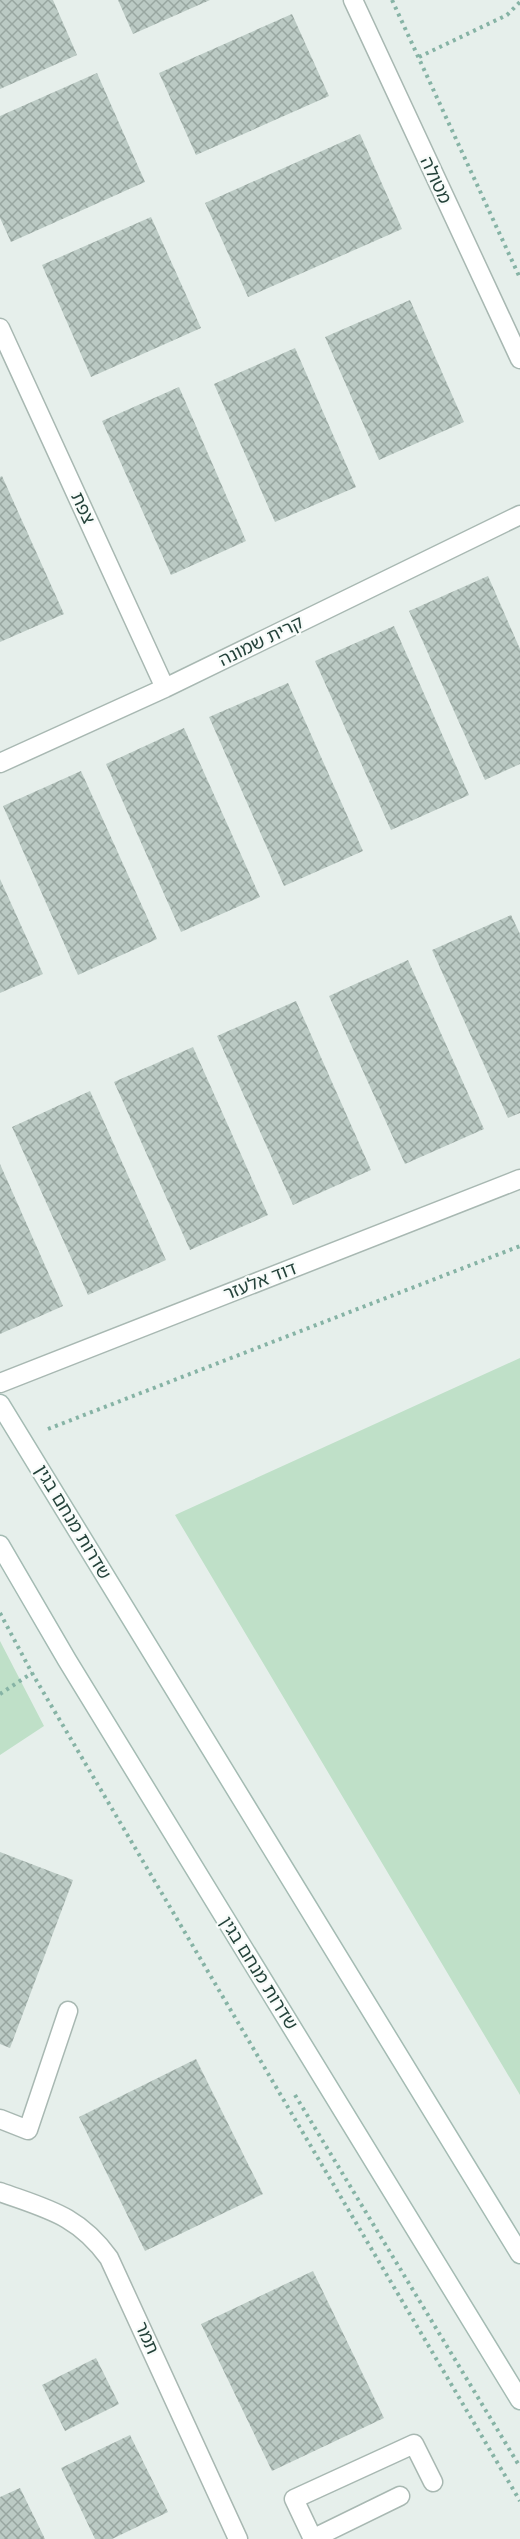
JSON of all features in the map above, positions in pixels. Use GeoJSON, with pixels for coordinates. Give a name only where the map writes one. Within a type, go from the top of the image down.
{"type":"FeatureCollection","features":[{"type":"Feature","properties":{"kind":"street","name":"מטולה"},"geometry":{"type":"LineString","coordinates":[[353,0],[520,359]]}},
{"type":"Feature","properties":{"kind":"street","name":"צפת"},"geometry":{"type":"LineString","coordinates":[[0,327],[165,688]]}},
{"type":"Feature","properties":{"kind":"street","name":"קרית שמונה"},"geometry":{"type":"LineString","coordinates":[[0,763],[165,688],[520,514]]}},
{"type":"Feature","properties":{"kind":"street","name":"דוד אלעזר"},"geometry":{"type":"LineString","coordinates":[[0,1383],[520,1179]]}},
{"type":"Feature","properties":{"kind":"street","name":"שדרות מנחם בגין"},"geometry":{"type":"LineString","coordinates":[[0,1404],[520,2254]]}},
{"type":"Feature","properties":{"kind":"street","name":"שדרות מנחם בגין"},"geometry":{"type":"LineString","coordinates":[[0,1545],[79,1681],[520,2400]]}},
{"type":"Feature","properties":{"kind":"street"},"geometry":{"type":"LineString","coordinates":[[0,2119],[28,2130],[68,2011]]}},
{"type":"Feature","properties":{"kind":"street","name":"תמר"},"geometry":{"type":"LineString","coordinates":[[0,2192],[69,2218],[92,2236],[109,2258],[238,2539]]}},
{"type":"Feature","properties":{"kind":"street"},"geometry":{"type":"LineString","coordinates":[[400,2496],[313,2539],[294,2499],[414,2444],[433,2482]]}},
{"type":"Feature","properties":{"kind":"path","name":"מטולה"},"geometry":{"type":"LineString","coordinates":[[392,0],[520,278]]}},
{"type":"Feature","properties":{"kind":"path"},"geometry":{"type":"LineString","coordinates":[[419,57],[507,15],[520,2]]}},
{"type":"Feature","properties":{"kind":"path"},"geometry":{"type":"LineString","coordinates":[[22,1439],[520,1246]]}},
{"type":"Feature","properties":{"kind":"path"},"geometry":{"type":"LineString","coordinates":[[0,1622],[1,1615]]}},
{"type":"Feature","properties":{"kind":"path"},"geometry":{"type":"LineString","coordinates":[[1,1615],[32,1672],[520,2501]]}},
{"type":"Feature","properties":{"kind":"path"},"geometry":{"type":"LineString","coordinates":[[0,1694],[32,1672]]}},
{"type":"Feature","properties":{"kind":"path"},"geometry":{"type":"LineString","coordinates":[[295,2095],[520,2467]]}},
{"type":"Feature","properties":{"kind":"green space"},"geometry":{"type":"Polygon","coordinates":[[[520,1358],[520,2095],[175,1515],[520,1358]]]}},
{"type":"Feature","properties":{"kind":"green space"},"geometry":{"type":"Polygon","coordinates":[[[0,1641],[44,1726],[0,1755],[0,1641]]]}},
{"type":"Feature","properties":{"kind":"building"},"geometry":{"type":"Polygon","coordinates":[[[0,0],[53,0],[77,55],[0,89],[0,0]]]}},
{"type":"Feature","properties":{"kind":"building"},"geometry":{"type":"Polygon","coordinates":[[[118,0],[210,0],[133,34],[118,0]]]}},
{"type":"Feature","properties":{"kind":"building"},"geometry":{"type":"Polygon","coordinates":[[[292,14],[329,96],[196,155],[159,73],[292,14]]]}},
{"type":"Feature","properties":{"kind":"building"},"geometry":{"type":"Polygon","coordinates":[[[97,73],[145,182],[11,242],[0,218],[0,116],[97,73]]]}},
{"type":"Feature","properties":{"kind":"building"},"geometry":{"type":"Polygon","coordinates":[[[360,134],[402,229],[248,297],[205,203],[360,134]]]}},
{"type":"Feature","properties":{"kind":"building"},"geometry":{"type":"Polygon","coordinates":[[[151,217],[201,328],[91,377],[42,265],[151,217]]]}},
{"type":"Feature","properties":{"kind":"building"},"geometry":{"type":"Polygon","coordinates":[[[410,300],[464,422],[379,460],[325,337],[410,300]]]}},
{"type":"Feature","properties":{"kind":"building"},"geometry":{"type":"Polygon","coordinates":[[[295,348],[356,487],[275,522],[214,384],[295,348]]]}},
{"type":"Feature","properties":{"kind":"building"},"geometry":{"type":"Polygon","coordinates":[[[179,387],[246,541],[171,575],[102,421],[179,387]]]}},
{"type":"Feature","properties":{"kind":"building"},"geometry":{"type":"Polygon","coordinates":[[[2,476],[64,614],[0,642],[0,477],[2,476]]]}},
{"type":"Feature","properties":{"kind":"building"},"geometry":{"type":"Polygon","coordinates":[[[488,576],[520,649],[520,764],[485,780],[409,611],[488,576]]]}},
{"type":"Feature","properties":{"kind":"building"},"geometry":{"type":"Polygon","coordinates":[[[394,626],[469,795],[391,830],[315,661],[394,626]]]}},
{"type":"Feature","properties":{"kind":"building"},"geometry":{"type":"Polygon","coordinates":[[[288,683],[363,851],[284,886],[209,717],[288,683]]]}},
{"type":"Feature","properties":{"kind":"building"},"geometry":{"type":"Polygon","coordinates":[[[184,728],[260,897],[181,932],[106,764],[184,728]]]}},
{"type":"Feature","properties":{"kind":"building"},"geometry":{"type":"Polygon","coordinates":[[[81,771],[157,939],[78,975],[3,806],[81,771]]]}},
{"type":"Feature","properties":{"kind":"building"},"geometry":{"type":"Polygon","coordinates":[[[0,879],[43,974],[0,993],[0,879]]]}},
{"type":"Feature","properties":{"kind":"building"},"geometry":{"type":"Polygon","coordinates":[[[511,915],[520,934],[520,1113],[508,1118],[432,950],[511,915]]]}},
{"type":"Feature","properties":{"kind":"building"},"geometry":{"type":"Polygon","coordinates":[[[408,960],[484,1129],[405,1164],[329,996],[408,960]]]}},
{"type":"Feature","properties":{"kind":"building"},"geometry":{"type":"Polygon","coordinates":[[[296,1001],[371,1170],[293,1205],[217,1036],[296,1001]]]}},
{"type":"Feature","properties":{"kind":"building"},"geometry":{"type":"Polygon","coordinates":[[[193,1047],[268,1215],[190,1250],[114,1082],[193,1047]]]}},
{"type":"Feature","properties":{"kind":"building"},"geometry":{"type":"Polygon","coordinates":[[[90,1091],[166,1260],[88,1295],[12,1127],[90,1091]]]}},
{"type":"Feature","properties":{"kind":"building"},"geometry":{"type":"Polygon","coordinates":[[[0,1164],[63,1306],[0,1334],[0,1164]]]}},
{"type":"Feature","properties":{"kind":"building"},"geometry":{"type":"Polygon","coordinates":[[[0,1852],[73,1880],[10,2048],[0,2044],[0,1852]]]}},
{"type":"Feature","properties":{"kind":"building"},"geometry":{"type":"Polygon","coordinates":[[[196,2059],[263,2194],[145,2251],[79,2117],[196,2059]]]}},
{"type":"Feature","properties":{"kind":"building"},"geometry":{"type":"Polygon","coordinates":[[[313,2271],[384,2418],[272,2471],[201,2324],[313,2271]]]}},
{"type":"Feature","properties":{"kind":"building"},"geometry":{"type":"Polygon","coordinates":[[[96,2358],[119,2404],[65,2431],[42,2385],[96,2358]]]}},
{"type":"Feature","properties":{"kind":"building"},"geometry":{"type":"Polygon","coordinates":[[[130,2435],[168,2512],[112,2539],[95,2539],[61,2468],[130,2435]]]}},
{"type":"Feature","properties":{"kind":"building"},"geometry":{"type":"Polygon","coordinates":[[[20,2488],[45,2539],[0,2539],[0,2497],[20,2488]]]}}]}
